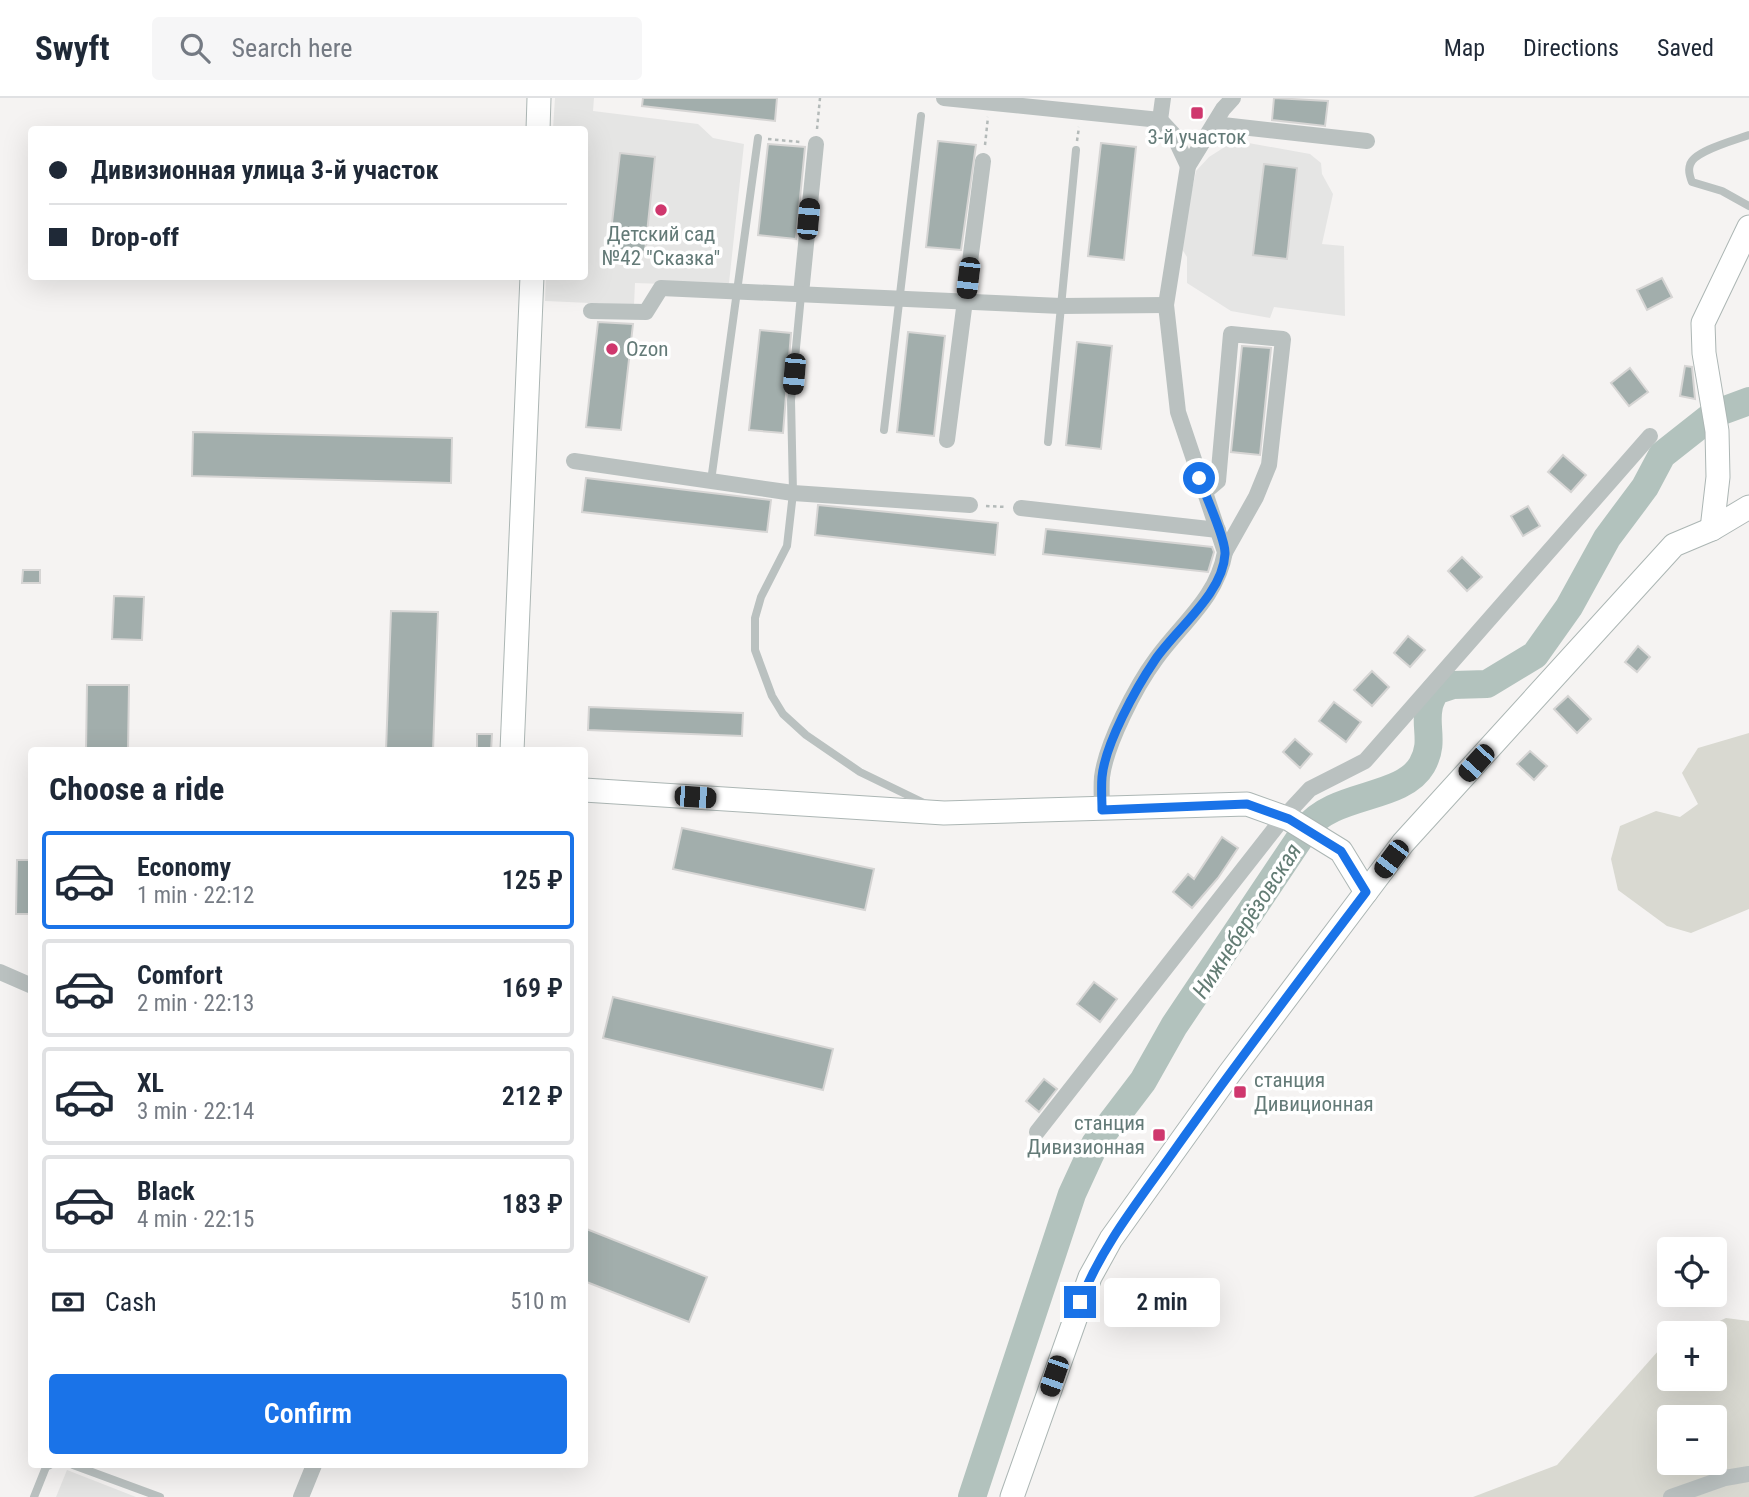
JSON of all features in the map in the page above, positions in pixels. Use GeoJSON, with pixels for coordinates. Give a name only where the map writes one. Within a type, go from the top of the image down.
{"type":"FeatureCollection","features":[{"type":"Feature","properties":{"kind":"street"},"geometry":{"type":"LineString","coordinates":[[538,126],[540,98]]}},
{"type":"Feature","properties":{"kind":"street"},"geometry":{"type":"LineString","coordinates":[[944,98],[990,103],[1061,104],[1080,113],[1160,120],[1173,134],[1188,166]]}},
{"type":"Feature","properties":{"kind":"street"},"geometry":{"type":"LineString","coordinates":[[1160,120],[1163,98]]}},
{"type":"Feature","properties":{"kind":"street"},"geometry":{"type":"LineString","coordinates":[[1226,552],[1178,412],[1166,305],[1188,166],[1233,98]]}},
{"type":"Feature","properties":{"kind":"street"},"geometry":{"type":"LineString","coordinates":[[1214,124],[1367,141]]}},
{"type":"Feature","properties":{"kind":"street"},"geometry":{"type":"LineString","coordinates":[[801,294],[816,144]]}},
{"type":"Feature","properties":{"kind":"street"},"geometry":{"type":"LineString","coordinates":[[947,440],[983,161]]}},
{"type":"Feature","properties":{"kind":"street"},"geometry":{"type":"LineString","coordinates":[[1712,529],[1717,477],[1717,431],[1704,353],[1703,323],[1749,227]]}},
{"type":"Feature","properties":{"kind":"street"},"geometry":{"type":"LineString","coordinates":[[512,747],[532,280]]}},
{"type":"Feature","properties":{"kind":"street"},"geometry":{"type":"LineString","coordinates":[[591,311],[646,312],[661,288],[1061,306],[1166,305]]}},
{"type":"Feature","properties":{"kind":"street"},"geometry":{"type":"LineString","coordinates":[[1102,810],[1102,776],[1118,729],[1155,660],[1210,593],[1222,572],[1226,552],[1256,497],[1269,466],[1283,339],[1231,334],[1218,481],[1205,492]]}},
{"type":"Feature","properties":{"kind":"street"},"geometry":{"type":"LineString","coordinates":[[1037,1132],[1284,817],[1310,789],[1365,761],[1650,436]]}},
{"type":"Feature","properties":{"kind":"street"},"geometry":{"type":"LineString","coordinates":[[574,461],[793,493],[971,505]]}},
{"type":"Feature","properties":{"kind":"street"},"geometry":{"type":"LineString","coordinates":[[1021,508],[1218,530]]}},
{"type":"Feature","properties":{"kind":"street"},"geometry":{"type":"LineString","coordinates":[[1012,1497],[1090,1277],[1111,1239],[1229,1074],[1403,843],[1674,545],[1712,529],[1749,508]]}},
{"type":"Feature","properties":{"kind":"street"},"geometry":{"type":"LineString","coordinates":[[588,790],[944,813],[1247,804],[1284,817],[1341,851],[1366,892]]}},
{"type":"Feature","properties":{"kind":"street"},"geometry":{"type":"LineString","coordinates":[[0,972],[28,984]]}},
{"type":"Feature","properties":{"kind":"street"},"geometry":{"type":"LineString","coordinates":[[301,1497],[313,1468]]}},
{"type":"Feature","properties":{"kind":"street"},"geometry":{"type":"LineString","coordinates":[[1671,1497],[1725,1478],[1749,1474]]}},
{"type":"Feature","properties":{"kind":"lane"},"geometry":{"type":"LineString","coordinates":[[884,430],[921,116]]}},
{"type":"Feature","properties":{"kind":"lane"},"geometry":{"type":"LineString","coordinates":[[1749,135],[1704,151],[1692,159],[1689,166],[1692,182],[1722,191],[1749,206]]}},
{"type":"Feature","properties":{"kind":"lane"},"geometry":{"type":"LineString","coordinates":[[711,481],[758,138]]}},
{"type":"Feature","properties":{"kind":"lane"},"geometry":{"type":"LineString","coordinates":[[1048,442],[1076,150]]}},
{"type":"Feature","properties":{"kind":"lane"},"geometry":{"type":"LineString","coordinates":[[801,294],[791,400],[793,493],[787,546],[761,597],[755,618],[755,650],[772,696],[783,714],[806,735],[860,772],[944,813]]}},
{"type":"Feature","properties":{"kind":"lane"},"geometry":{"type":"LineString","coordinates":[[34,1497],[46,1468]]}},
{"type":"Feature","properties":{"kind":"lane"},"geometry":{"type":"LineString","coordinates":[[82,1468],[160,1497]]}},
{"type":"Feature","properties":{"kind":"path"},"geometry":{"type":"LineString","coordinates":[[758,138],[816,144],[820,98]]}},
{"type":"Feature","properties":{"kind":"path"},"geometry":{"type":"LineString","coordinates":[[983,161],[990,103]]}},
{"type":"Feature","properties":{"kind":"path"},"geometry":{"type":"LineString","coordinates":[[1076,150],[1080,113]]}},
{"type":"Feature","properties":{"kind":"path"},"geometry":{"type":"LineString","coordinates":[[971,505],[1021,508]]}},
{"type":"Feature","properties":{"kind":"shaded area","name":"Детский сад №42 \"Сказка\""},"geometry":{"type":"Polygon","coordinates":[[[555,98],[594,98],[593,111],[698,124],[713,138],[744,144],[729,283],[721,286],[635,283],[634,305],[545,301],[546,280],[588,280],[588,126],[553,126],[555,98]]]}},
{"type":"Feature","properties":{"kind":"shaded area"},"geometry":{"type":"Polygon","coordinates":[[[1243,142],[1310,154],[1321,163],[1322,174],[1333,194],[1322,244],[1344,246],[1345,316],[1274,307],[1270,318],[1231,311],[1187,283],[1187,257],[1180,246],[1196,171],[1209,157],[1231,143],[1243,142]]]}},
{"type":"Feature","properties":{"kind":"shaded area"},"geometry":{"type":"Polygon","coordinates":[[[1749,733],[1749,909],[1691,933],[1667,926],[1618,890],[1611,859],[1620,826],[1656,811],[1680,817],[1698,804],[1682,773],[1698,748],[1749,733]]]}},
{"type":"Feature","properties":{"kind":"shaded area"},"geometry":{"type":"Polygon","coordinates":[[[1726,1318],[1749,1321],[1749,1497],[1473,1497],[1557,1465],[1657,1352],[1657,1391],[1727,1391],[1727,1321],[1720,1321],[1726,1318]]]}},
{"type":"Feature","properties":{"kind":"shaded area"},"geometry":{"type":"Polygon","coordinates":[[[67,1470],[136,1497],[56,1497],[67,1470]]]}},
{"type":"Feature","properties":{"kind":"building"},"geometry":{"type":"Polygon","coordinates":[[[643,98],[777,98],[775,121],[642,106],[643,98]]]}},
{"type":"Feature","properties":{"kind":"building"},"geometry":{"type":"Polygon","coordinates":[[[1274,98],[1328,101],[1325,126],[1272,120],[1274,98]]]}},
{"type":"Feature","properties":{"kind":"building"},"geometry":{"type":"Polygon","coordinates":[[[938,141],[976,145],[961,250],[926,247],[938,141]]]}},
{"type":"Feature","properties":{"kind":"building"},"geometry":{"type":"Polygon","coordinates":[[[1101,143],[1136,147],[1124,260],[1088,256],[1101,143]]]}},
{"type":"Feature","properties":{"kind":"building"},"geometry":{"type":"Polygon","coordinates":[[[768,144],[805,147],[796,239],[758,235],[768,144]]]}},
{"type":"Feature","properties":{"kind":"building"},"geometry":{"type":"Polygon","coordinates":[[[620,153],[655,157],[645,252],[609,249],[620,153]]]}},
{"type":"Feature","properties":{"kind":"building"},"geometry":{"type":"Polygon","coordinates":[[[1264,164],[1297,168],[1287,259],[1253,255],[1264,164]]]}},
{"type":"Feature","properties":{"kind":"building"},"geometry":{"type":"Polygon","coordinates":[[[1662,278],[1672,297],[1647,310],[1637,290],[1662,278]]]}},
{"type":"Feature","properties":{"kind":"building"},"geometry":{"type":"Polygon","coordinates":[[[598,322],[633,324],[621,430],[586,427],[598,322]]]}},
{"type":"Feature","properties":{"kind":"building"},"geometry":{"type":"Polygon","coordinates":[[[760,330],[791,333],[783,433],[749,430],[760,330]]]}},
{"type":"Feature","properties":{"kind":"building"},"geometry":{"type":"Polygon","coordinates":[[[908,332],[945,336],[934,436],[897,432],[908,332]]]}},
{"type":"Feature","properties":{"kind":"building"},"geometry":{"type":"Polygon","coordinates":[[[1077,342],[1112,346],[1101,449],[1066,445],[1077,342]]]}},
{"type":"Feature","properties":{"kind":"building"},"geometry":{"type":"Polygon","coordinates":[[[1242,346],[1271,348],[1260,455],[1231,452],[1242,346]]]}},
{"type":"Feature","properties":{"kind":"building"},"geometry":{"type":"Polygon","coordinates":[[[1685,366],[1692,367],[1695,399],[1680,396],[1685,366]]]}},
{"type":"Feature","properties":{"kind":"building"},"geometry":{"type":"Polygon","coordinates":[[[1630,368],[1648,392],[1629,406],[1611,383],[1630,368]]]}},
{"type":"Feature","properties":{"kind":"building"},"geometry":{"type":"Polygon","coordinates":[[[193,432],[452,438],[451,483],[192,476],[193,432]]]}},
{"type":"Feature","properties":{"kind":"building"},"geometry":{"type":"Polygon","coordinates":[[[1563,455],[1586,475],[1571,492],[1548,472],[1563,455]]]}},
{"type":"Feature","properties":{"kind":"building"},"geometry":{"type":"Polygon","coordinates":[[[586,478],[771,500],[767,532],[582,512],[586,478]]]}},
{"type":"Feature","properties":{"kind":"building"},"geometry":{"type":"Polygon","coordinates":[[[818,505],[998,523],[995,555],[815,535],[818,505]]]}},
{"type":"Feature","properties":{"kind":"building"},"geometry":{"type":"Polygon","coordinates":[[[1528,506],[1540,526],[1523,536],[1511,516],[1528,506]]]}},
{"type":"Feature","properties":{"kind":"building"},"geometry":{"type":"Polygon","coordinates":[[[1046,529],[1212,547],[1214,552],[1208,572],[1043,554],[1046,529]]]}},
{"type":"Feature","properties":{"kind":"building"},"geometry":{"type":"Polygon","coordinates":[[[1462,557],[1482,577],[1467,591],[1448,571],[1462,557]]]}},
{"type":"Feature","properties":{"kind":"building"},"geometry":{"type":"Polygon","coordinates":[[[23,570],[40,570],[40,583],[22,583],[23,570]]]}},
{"type":"Feature","properties":{"kind":"building"},"geometry":{"type":"Polygon","coordinates":[[[114,596],[144,597],[142,640],[112,639],[114,596]]]}},
{"type":"Feature","properties":{"kind":"building"},"geometry":{"type":"Polygon","coordinates":[[[391,611],[438,612],[433,747],[386,747],[391,611]]]}},
{"type":"Feature","properties":{"kind":"building"},"geometry":{"type":"Polygon","coordinates":[[[1408,636],[1425,650],[1410,667],[1394,653],[1408,636]]]}},
{"type":"Feature","properties":{"kind":"building"},"geometry":{"type":"Polygon","coordinates":[[[1638,646],[1650,657],[1637,672],[1625,662],[1638,646]]]}},
{"type":"Feature","properties":{"kind":"building"},"geometry":{"type":"Polygon","coordinates":[[[1372,671],[1389,687],[1372,706],[1354,690],[1372,671]]]}},
{"type":"Feature","properties":{"kind":"building"},"geometry":{"type":"Polygon","coordinates":[[[87,685],[129,685],[128,747],[86,747],[87,685]]]}},
{"type":"Feature","properties":{"kind":"building"},"geometry":{"type":"Polygon","coordinates":[[[1568,696],[1591,719],[1577,733],[1554,709],[1568,696]]]}},
{"type":"Feature","properties":{"kind":"building"},"geometry":{"type":"Polygon","coordinates":[[[1334,702],[1361,722],[1346,742],[1319,721],[1334,702]]]}},
{"type":"Feature","properties":{"kind":"building"},"geometry":{"type":"Polygon","coordinates":[[[589,707],[743,713],[742,736],[588,730],[589,707]]]}},
{"type":"Feature","properties":{"kind":"building"},"geometry":{"type":"Polygon","coordinates":[[[477,734],[492,734],[491,747],[477,747],[477,734]]]}},
{"type":"Feature","properties":{"kind":"building"},"geometry":{"type":"Polygon","coordinates":[[[1295,739],[1312,754],[1300,768],[1283,752],[1295,739]]]}},
{"type":"Feature","properties":{"kind":"building"},"geometry":{"type":"Polygon","coordinates":[[[1530,751],[1547,766],[1534,780],[1517,764],[1530,751]]]}},
{"type":"Feature","properties":{"kind":"building"},"geometry":{"type":"Polygon","coordinates":[[[682,828],[874,869],[865,910],[673,869],[682,828]]]}},
{"type":"Feature","properties":{"kind":"building"},"geometry":{"type":"Polygon","coordinates":[[[1222,837],[1238,848],[1218,878],[1192,908],[1173,892],[1188,874],[1194,879],[1222,837]]]}},
{"type":"Feature","properties":{"kind":"building"},"geometry":{"type":"Polygon","coordinates":[[[17,860],[28,860],[28,914],[16,914],[17,860]]]}},
{"type":"Feature","properties":{"kind":"building"},"geometry":{"type":"Polygon","coordinates":[[[1094,982],[1117,999],[1100,1022],[1077,1004],[1094,982]]]}},
{"type":"Feature","properties":{"kind":"building"},"geometry":{"type":"Polygon","coordinates":[[[613,997],[833,1049],[823,1090],[603,1038],[613,997]]]}},
{"type":"Feature","properties":{"kind":"building"},"geometry":{"type":"Polygon","coordinates":[[[1044,1079],[1057,1089],[1039,1112],[1026,1101],[1044,1079]]]}},
{"type":"Feature","properties":{"kind":"building"},"geometry":{"type":"Polygon","coordinates":[[[588,1230],[707,1277],[689,1322],[588,1283],[588,1230]]]}},
{"type":"Feature","properties":{"kind":"waterway","name":"Нижнеберёзовская"},"geometry":{"type":"LineString","coordinates":[[972,1497],[1072,1194],[1095,1144],[1143,1081],[1174,1026],[1306,829],[1318,817],[1333,808],[1399,785],[1412,776],[1426,757],[1429,742],[1429,704],[1435,691],[1453,685],[1487,684],[1535,655],[1569,607],[1607,538],[1645,487],[1662,455],[1714,414],[1749,401]]}},
{"type":"Feature","properties":{"kind":"place","name":"3-й участок"},"geometry":{"type":"Point","coordinates":[1197,113]}},
{"type":"Feature","properties":{"kind":"place","name":"Детский сад №42 \"Сказка\""},"geometry":{"type":"Point","coordinates":[661,210]}},
{"type":"Feature","properties":{"kind":"place","name":"Ozon"},"geometry":{"type":"Point","coordinates":[612,349]}},
{"type":"Feature","properties":{"kind":"place","name":"станция Дивиционная"},"geometry":{"type":"Point","coordinates":[1240,1092]}},
{"type":"Feature","properties":{"kind":"place","name":"станция Дивизионная"},"geometry":{"type":"Point","coordinates":[1159,1135]}},
{"type":"Feature","properties":{"kind":"route"},"geometry":{"type":"LineString","coordinates":[[1080,1302],[1111,1239],[1229,1074],[1366,892],[1341,851],[1289,819],[1247,804],[1102,810],[1102,776],[1113,739],[1133,698],[1155,660],[1210,593],[1222,572],[1226,552],[1199,478]]}}]}
